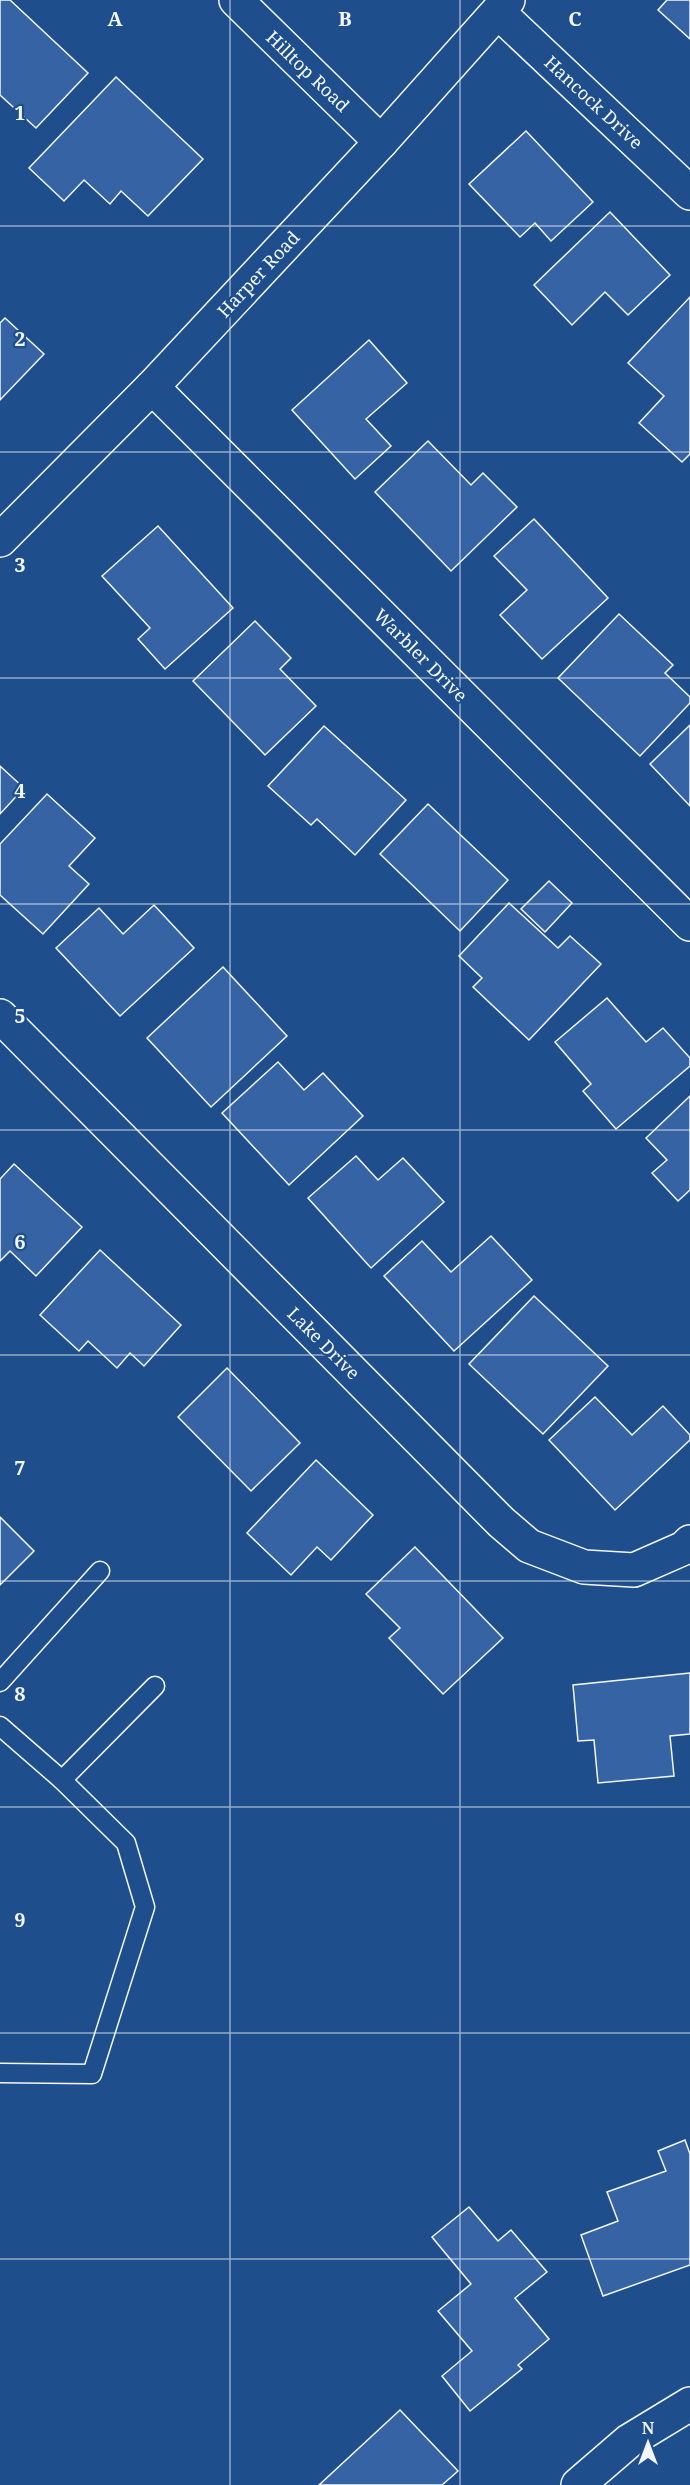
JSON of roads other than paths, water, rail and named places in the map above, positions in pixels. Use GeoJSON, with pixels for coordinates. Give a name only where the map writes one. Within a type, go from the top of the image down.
{"type":"FeatureCollection","features":[{"type":"Feature","properties":{"kind":"street","name":"Hilltop Road"},"geometry":{"type":"LineString","coordinates":[[236,0],[381,142]]}},
{"type":"Feature","properties":{"kind":"street","name":"Harper Road"},"geometry":{"type":"LineString","coordinates":[[0,540],[152,387],[381,142],[503,6]]}},
{"type":"Feature","properties":{"kind":"street","name":"Hancock Drive"},"geometry":{"type":"LineString","coordinates":[[503,6],[690,193]]}},
{"type":"Feature","properties":{"kind":"street","name":"Warbler Drive"},"geometry":{"type":"LineString","coordinates":[[152,387],[690,924]]}},
{"type":"Feature","properties":{"kind":"street","name":"Lake Drive"},"geometry":{"type":"LineString","coordinates":[[0,1016],[501,1522],[529,1546],[584,1567],[634,1570],[684,1548],[690,1542]]}},
{"type":"Feature","properties":{"kind":"street"},"geometry":{"type":"LineString","coordinates":[[578,2485],[629,2441],[690,2404]]}},
{"type":"Feature","properties":{"kind":"lane"},"geometry":{"type":"LineString","coordinates":[[0,1682],[100,1571]]}},
{"type":"Feature","properties":{"kind":"lane"},"geometry":{"type":"LineString","coordinates":[[62,1780],[155,1686]]}},
{"type":"Feature","properties":{"kind":"lane"},"geometry":{"type":"LineString","coordinates":[[0,1726],[62,1780],[126,1843],[145,1907],[92,2074],[0,2073]]}}]}
